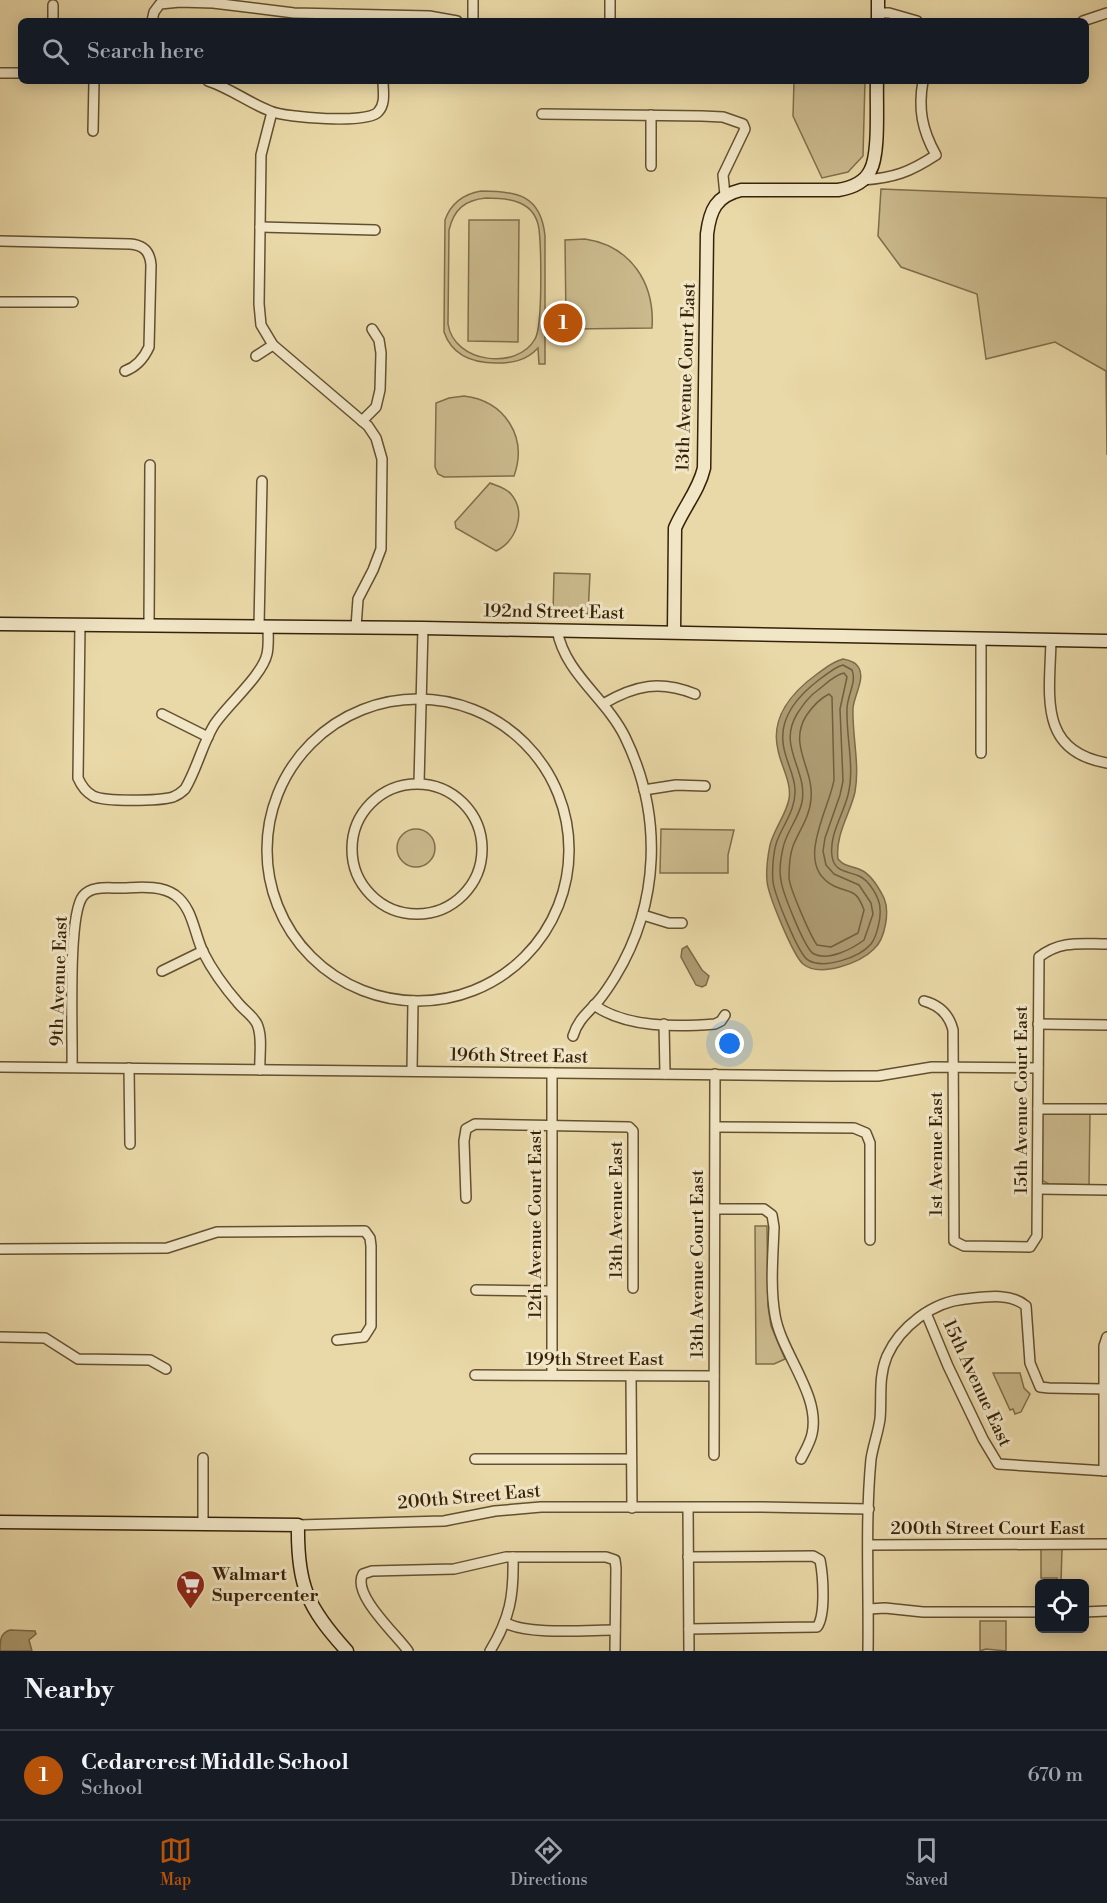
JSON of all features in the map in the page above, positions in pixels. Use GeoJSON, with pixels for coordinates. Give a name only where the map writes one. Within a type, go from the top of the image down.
{"type":"FeatureCollection","features":[{"type":"Feature","properties":{"kind":"street"},"geometry":{"type":"LineString","coordinates":[[473,0],[473,18]]}},
{"type":"Feature","properties":{"kind":"street"},"geometry":{"type":"LineString","coordinates":[[610,0],[610,18]]}},
{"type":"Feature","properties":{"kind":"street"},"geometry":{"type":"LineString","coordinates":[[878,0],[878,17],[889,14],[905,18]]}},
{"type":"Feature","properties":{"kind":"street"},"geometry":{"type":"LineString","coordinates":[[153,18],[160,4],[172,2],[294,13],[384,18],[429,16],[440,18]]}},
{"type":"Feature","properties":{"kind":"street"},"geometry":{"type":"LineString","coordinates":[[53,5],[53,18]]}},
{"type":"Feature","properties":{"kind":"street"},"geometry":{"type":"LineString","coordinates":[[1089,19],[1107,14]]}},
{"type":"Feature","properties":{"kind":"street"},"geometry":{"type":"LineString","coordinates":[[0,73],[18,73]]}},
{"type":"Feature","properties":{"kind":"street"},"geometry":{"type":"LineString","coordinates":[[93,131],[94,84]]}},
{"type":"Feature","properties":{"kind":"street"},"geometry":{"type":"LineString","coordinates":[[214,84],[272,112],[305,118],[364,118],[378,113],[383,104],[383,84]]}},
{"type":"Feature","properties":{"kind":"street"},"geometry":{"type":"LineString","coordinates":[[725,195],[747,189],[838,190],[851,187],[863,180],[870,172],[874,162],[877,84]]}},
{"type":"Feature","properties":{"kind":"street"},"geometry":{"type":"LineString","coordinates":[[863,180],[890,178],[922,165],[936,155],[927,139],[921,116],[920,97],[922,84]]}},
{"type":"Feature","properties":{"kind":"street"},"geometry":{"type":"LineString","coordinates":[[272,112],[261,155],[259,304],[261,325],[273,345],[373,432],[380,447],[382,541],[378,559],[358,598],[356,627]]}},
{"type":"Feature","properties":{"kind":"street"},"geometry":{"type":"LineString","coordinates":[[542,114],[651,115],[651,166]]}},
{"type":"Feature","properties":{"kind":"street","name":"13th Avenue Court East"},"geometry":{"type":"LineString","coordinates":[[651,115],[723,117],[736,120],[744,126],[723,176],[725,195],[713,209],[708,224],[704,468],[700,483],[675,528],[674,632]]}},
{"type":"Feature","properties":{"kind":"street"},"geometry":{"type":"LineString","coordinates":[[260,227],[375,230]]}},
{"type":"Feature","properties":{"kind":"street"},"geometry":{"type":"LineString","coordinates":[[0,241],[137,244],[145,249],[150,257],[151,265],[149,347],[142,359],[125,371]]}},
{"type":"Feature","properties":{"kind":"street"},"geometry":{"type":"LineString","coordinates":[[0,302],[73,302]]}},
{"type":"Feature","properties":{"kind":"street"},"geometry":{"type":"LineString","coordinates":[[362,421],[376,407],[380,390],[381,353],[379,340],[372,329]]}},
{"type":"Feature","properties":{"kind":"street"},"geometry":{"type":"LineString","coordinates":[[256,356],[273,345]]}},
{"type":"Feature","properties":{"kind":"street"},"geometry":{"type":"LineString","coordinates":[[149,624],[150,465]]}},
{"type":"Feature","properties":{"kind":"street"},"geometry":{"type":"LineString","coordinates":[[80,624],[77,771],[80,783],[93,796],[116,800],[157,800],[180,794],[189,782],[208,737],[229,704],[265,662],[268,647],[263,626],[262,481]]}},
{"type":"Feature","properties":{"kind":"street","name":"192nd Street East"},"geometry":{"type":"LineString","coordinates":[[0,624],[423,627],[1107,640]]}},
{"type":"Feature","properties":{"kind":"street"},"geometry":{"type":"LineString","coordinates":[[419,783],[423,627]]}},
{"type":"Feature","properties":{"kind":"street"},"geometry":{"type":"LineString","coordinates":[[557,630],[564,655],[624,735],[641,775],[651,825],[649,893],[643,915],[615,976],[594,1005],[579,1019],[573,1036]]}},
{"type":"Feature","properties":{"kind":"street"},"geometry":{"type":"LineString","coordinates":[[981,638],[981,753]]}},
{"type":"Feature","properties":{"kind":"street"},"geometry":{"type":"LineString","coordinates":[[1051,639],[1051,719],[1067,745],[1093,761],[1107,763]]}},
{"type":"Feature","properties":{"kind":"street"},"geometry":{"type":"LineString","coordinates":[[603,704],[627,691],[649,686],[680,688],[695,694]]}},
{"type":"Feature","properties":{"kind":"street"},"geometry":{"type":"LineString","coordinates":[[421,700],[439,701],[474,711],[491,718],[521,740],[544,768],[560,800],[567,827],[569,854],[558,907],[540,939],[521,960],[500,976],[467,993],[431,1000],[378,995],[331,973],[305,950],[285,922],[278,906],[268,872],[267,846],[270,820],[281,787],[310,744],[338,723],[361,711],[386,703],[421,700]]}},
{"type":"Feature","properties":{"kind":"street"},"geometry":{"type":"LineString","coordinates":[[162,714],[208,737]]}},
{"type":"Feature","properties":{"kind":"street"},"geometry":{"type":"LineString","coordinates":[[419,783],[449,791],[465,804],[477,820],[483,840],[482,861],[475,880],[462,896],[446,908],[426,914],[395,910],[377,900],[358,877],[354,867],[352,847],[356,826],[372,801],[389,789],[419,783]]}},
{"type":"Feature","properties":{"kind":"street"},"geometry":{"type":"LineString","coordinates":[[644,790],[676,785],[705,786]]}},
{"type":"Feature","properties":{"kind":"street","name":"9th Avenue East"},"geometry":{"type":"LineString","coordinates":[[72,1067],[75,919],[83,897],[94,889],[105,888],[157,888],[169,892],[180,900],[189,912],[203,951]]}},
{"type":"Feature","properties":{"kind":"street"},"geometry":{"type":"LineString","coordinates":[[643,915],[682,923]]}},
{"type":"Feature","properties":{"kind":"street","name":"15th Avenue Court East"},"geometry":{"type":"LineString","coordinates":[[1033,1244],[1037,1236],[1038,967],[1040,956],[1064,944],[1107,944]]}},
{"type":"Feature","properties":{"kind":"street"},"geometry":{"type":"LineString","coordinates":[[162,971],[203,951],[217,976],[256,1023],[260,1038],[260,1070]]}},
{"type":"Feature","properties":{"kind":"street"},"geometry":{"type":"LineString","coordinates":[[412,1071],[413,1000]]}},
{"type":"Feature","properties":{"kind":"street"},"geometry":{"type":"LineString","coordinates":[[924,1000],[940,1008],[950,1020],[953,1030],[953,1067]]}},
{"type":"Feature","properties":{"kind":"street"},"geometry":{"type":"LineString","coordinates":[[594,1005],[613,1016],[664,1024],[715,1024],[725,1016]]}},
{"type":"Feature","properties":{"kind":"street"},"geometry":{"type":"LineString","coordinates":[[664,1024],[665,1074]]}},
{"type":"Feature","properties":{"kind":"street"},"geometry":{"type":"LineString","coordinates":[[1038,1024],[1107,1025]]}},
{"type":"Feature","properties":{"kind":"street","name":"196th Street East"},"geometry":{"type":"LineString","coordinates":[[0,1067],[878,1076],[932,1067],[1038,1068]]}},
{"type":"Feature","properties":{"kind":"street","name":"1st Avenue East"},"geometry":{"type":"LineString","coordinates":[[953,1067],[954,1241],[964,1246],[1024,1247],[1033,1244]]}},
{"type":"Feature","properties":{"kind":"street"},"geometry":{"type":"LineString","coordinates":[[129,1068],[130,1144]]}},
{"type":"Feature","properties":{"kind":"street","name":"12th Avenue Court East"},"geometry":{"type":"LineString","coordinates":[[552,1073],[552,1375]]}},
{"type":"Feature","properties":{"kind":"street","name":"13th Avenue Court East"},"geometry":{"type":"LineString","coordinates":[[714,1455],[715,1074]]}},
{"type":"Feature","properties":{"kind":"street"},"geometry":{"type":"LineString","coordinates":[[1038,1109],[1107,1109]]}},
{"type":"Feature","properties":{"kind":"street"},"geometry":{"type":"LineString","coordinates":[[466,1198],[464,1141],[466,1129],[475,1125],[552,1125]]}},
{"type":"Feature","properties":{"kind":"street","name":"13th Avenue East"},"geometry":{"type":"LineString","coordinates":[[552,1125],[625,1126],[633,1131],[633,1288]]}},
{"type":"Feature","properties":{"kind":"street"},"geometry":{"type":"LineString","coordinates":[[716,1127],[854,1128],[867,1133],[870,1143],[870,1240]]}},
{"type":"Feature","properties":{"kind":"street"},"geometry":{"type":"LineString","coordinates":[[1038,1189],[1107,1190]]}},
{"type":"Feature","properties":{"kind":"street"},"geometry":{"type":"LineString","coordinates":[[716,1209],[764,1209],[769,1211],[774,1227],[775,1316],[780,1335],[806,1391],[813,1416],[812,1434],[801,1459]]}},
{"type":"Feature","properties":{"kind":"street"},"geometry":{"type":"LineString","coordinates":[[0,1249],[167,1248],[217,1232],[358,1230],[367,1232],[371,1246],[371,1326],[360,1339],[337,1340]]}},
{"type":"Feature","properties":{"kind":"street"},"geometry":{"type":"LineString","coordinates":[[476,1290],[551,1292]]}},
{"type":"Feature","properties":{"kind":"street"},"geometry":{"type":"LineString","coordinates":[[868,1651],[871,1457],[880,1420],[879,1389],[892,1346],[906,1329],[926,1313],[945,1304],[977,1298],[1014,1299],[1026,1306],[1030,1364],[1040,1387],[1104,1389]]}},
{"type":"Feature","properties":{"kind":"street","name":"15th Avenue East"},"geometry":{"type":"LineString","coordinates":[[926,1313],[948,1366],[983,1439],[992,1457],[1001,1465],[1106,1471]]}},
{"type":"Feature","properties":{"kind":"street"},"geometry":{"type":"LineString","coordinates":[[0,1336],[45,1338],[78,1359],[150,1360],[166,1369]]}},
{"type":"Feature","properties":{"kind":"street"},"geometry":{"type":"LineString","coordinates":[[1106,1471],[1104,1346],[1107,1336]]}},
{"type":"Feature","properties":{"kind":"street","name":"199th Street East"},"geometry":{"type":"LineString","coordinates":[[475,1375],[714,1376]]}},
{"type":"Feature","properties":{"kind":"street"},"geometry":{"type":"LineString","coordinates":[[631,1376],[632,1508]]}},
{"type":"Feature","properties":{"kind":"street"},"geometry":{"type":"LineString","coordinates":[[203,1458],[203,1524]]}},
{"type":"Feature","properties":{"kind":"street"},"geometry":{"type":"LineString","coordinates":[[475,1460],[631,1459]]}},
{"type":"Feature","properties":{"kind":"street","name":"200th Street East"},"geometry":{"type":"LineString","coordinates":[[0,1522],[298,1525],[444,1521],[495,1511],[531,1508],[869,1509]]}},
{"type":"Feature","properties":{"kind":"street"},"geometry":{"type":"LineString","coordinates":[[688,1508],[689,1651]]}},
{"type":"Feature","properties":{"kind":"street"},"geometry":{"type":"LineString","coordinates":[[298,1525],[298,1558],[306,1592],[319,1618],[347,1651]]}},
{"type":"Feature","properties":{"kind":"street","name":"200th Street Court East"},"geometry":{"type":"LineString","coordinates":[[869,1545],[1107,1544]]}},
{"type":"Feature","properties":{"kind":"street"},"geometry":{"type":"LineString","coordinates":[[688,1557],[813,1556],[820,1560],[822,1593],[821,1620],[817,1627],[689,1629]]}},
{"type":"Feature","properties":{"kind":"street"},"geometry":{"type":"LineString","coordinates":[[490,1651],[506,1623],[511,1608],[514,1584],[513,1557]]}},
{"type":"Feature","properties":{"kind":"street"},"geometry":{"type":"LineString","coordinates":[[408,1651],[373,1608],[362,1588],[362,1576],[372,1571],[454,1569],[513,1557],[606,1557],[615,1560],[615,1651]]}},
{"type":"Feature","properties":{"kind":"street"},"geometry":{"type":"LineString","coordinates":[[869,1609],[885,1608],[923,1612],[1035,1612]]}},
{"type":"Feature","properties":{"kind":"street"},"geometry":{"type":"LineString","coordinates":[[1089,1612],[1107,1611]]}},
{"type":"Feature","properties":{"kind":"street"},"geometry":{"type":"LineString","coordinates":[[506,1623],[516,1629],[615,1630]]}},
{"type":"Feature","properties":{"kind":"shaded area"},"geometry":{"type":"Polygon","coordinates":[[[794,84],[865,84],[863,156],[848,172],[822,178],[793,116],[794,84]]]}},
{"type":"Feature","properties":{"kind":"shaded area"},"geometry":{"type":"Polygon","coordinates":[[[881,189],[1107,198],[1107,455],[1106,371],[1055,342],[986,359],[977,294],[901,267],[878,236],[881,189]]]}},
{"type":"Feature","properties":{"kind":"shaded area"},"geometry":{"type":"Polygon","coordinates":[[[494,191],[516,194],[532,204],[543,222],[545,236],[545,364],[539,364],[538,348],[529,356],[513,362],[487,363],[471,359],[452,347],[444,332],[445,220],[455,204],[475,192],[494,191]],[[495,198],[466,203],[457,211],[451,223],[448,324],[453,337],[462,347],[473,354],[501,359],[515,356],[526,349],[535,339],[538,331],[540,252],[539,229],[532,212],[520,203],[495,198]]]}},
{"type":"Feature","properties":{"kind":"shaded area"},"geometry":{"type":"Polygon","coordinates":[[[469,220],[519,220],[518,342],[468,341],[469,220]]]}},
{"type":"Feature","properties":{"kind":"shaded area"},"geometry":{"type":"Polygon","coordinates":[[[585,239],[615,250],[637,269],[649,296],[652,328],[573,329],[566,321],[565,240],[585,239]]]}},
{"type":"Feature","properties":{"kind":"shaded area"},"geometry":{"type":"Polygon","coordinates":[[[464,396],[491,405],[510,423],[518,448],[518,462],[514,476],[444,477],[438,474],[435,467],[436,403],[464,396]]]}},
{"type":"Feature","properties":{"kind":"shaded area"},"geometry":{"type":"Polygon","coordinates":[[[490,483],[511,494],[516,501],[519,518],[514,534],[496,551],[456,528],[455,522],[490,483]]]}},
{"type":"Feature","properties":{"kind":"shaded area"},"geometry":{"type":"Polygon","coordinates":[[[554,573],[590,574],[588,614],[553,613],[554,573]]]}},
{"type":"Feature","properties":{"kind":"shaded area"},"geometry":{"type":"Polygon","coordinates":[[[416,829],[423,830],[429,835],[434,841],[434,855],[429,861],[423,866],[416,867],[409,866],[403,861],[398,855],[397,848],[398,841],[403,835],[409,830],[416,829]]]}},
{"type":"Feature","properties":{"kind":"shaded area"},"geometry":{"type":"Polygon","coordinates":[[[661,829],[734,830],[728,855],[728,873],[660,873],[661,829]]]}},
{"type":"Feature","properties":{"kind":"shaded area"},"geometry":{"type":"Polygon","coordinates":[[[1090,1113],[1089,1185],[1049,1184],[1040,1176],[1042,1115],[1090,1113]]]}},
{"type":"Feature","properties":{"kind":"shaded area"},"geometry":{"type":"Polygon","coordinates":[[[755,1226],[767,1226],[768,1306],[771,1326],[785,1359],[774,1364],[756,1364],[755,1226]]]}},
{"type":"Feature","properties":{"kind":"shaded area"},"geometry":{"type":"Polygon","coordinates":[[[993,1373],[1020,1373],[1024,1388],[1030,1394],[1021,1412],[1015,1414],[1013,1409],[1010,1410],[993,1373]]]}},
{"type":"Feature","properties":{"kind":"shaded area"},"geometry":{"type":"Polygon","coordinates":[[[1041,1549],[1062,1549],[1061,1579],[1041,1578],[1041,1549]]]}},
{"type":"Feature","properties":{"kind":"shaded area"},"geometry":{"type":"Polygon","coordinates":[[[980,1621],[1006,1621],[1006,1651],[986,1649],[980,1651],[980,1621]]]}},
{"type":"Feature","properties":{"kind":"water"},"geometry":{"type":"Polygon","coordinates":[[[843,659],[856,664],[861,677],[853,708],[857,771],[855,792],[841,833],[838,859],[846,865],[865,872],[872,878],[884,898],[887,910],[884,932],[874,949],[850,964],[819,970],[803,964],[793,949],[768,888],[767,863],[770,845],[790,793],[776,738],[780,717],[799,689],[817,674],[843,659]]]}},
{"type":"Feature","properties":{"kind":"water"},"geometry":{"type":"Polygon","coordinates":[[[687,946],[702,970],[709,976],[706,985],[702,987],[696,985],[681,957],[682,949],[687,946]]]}},
{"type":"Feature","properties":{"kind":"water"},"geometry":{"type":"Polygon","coordinates":[[[10,1630],[35,1631],[36,1634],[29,1640],[32,1651],[0,1651],[2,1635],[10,1630]]]}},
{"type":"Feature","properties":{"kind":"place","name":"Cedarcrest Middle School"},"geometry":{"type":"Point","coordinates":[563,323]}},
{"type":"Feature","properties":{"kind":"place","name":"Walmart Supercenter"},"geometry":{"type":"Point","coordinates":[191,1610]}}]}
